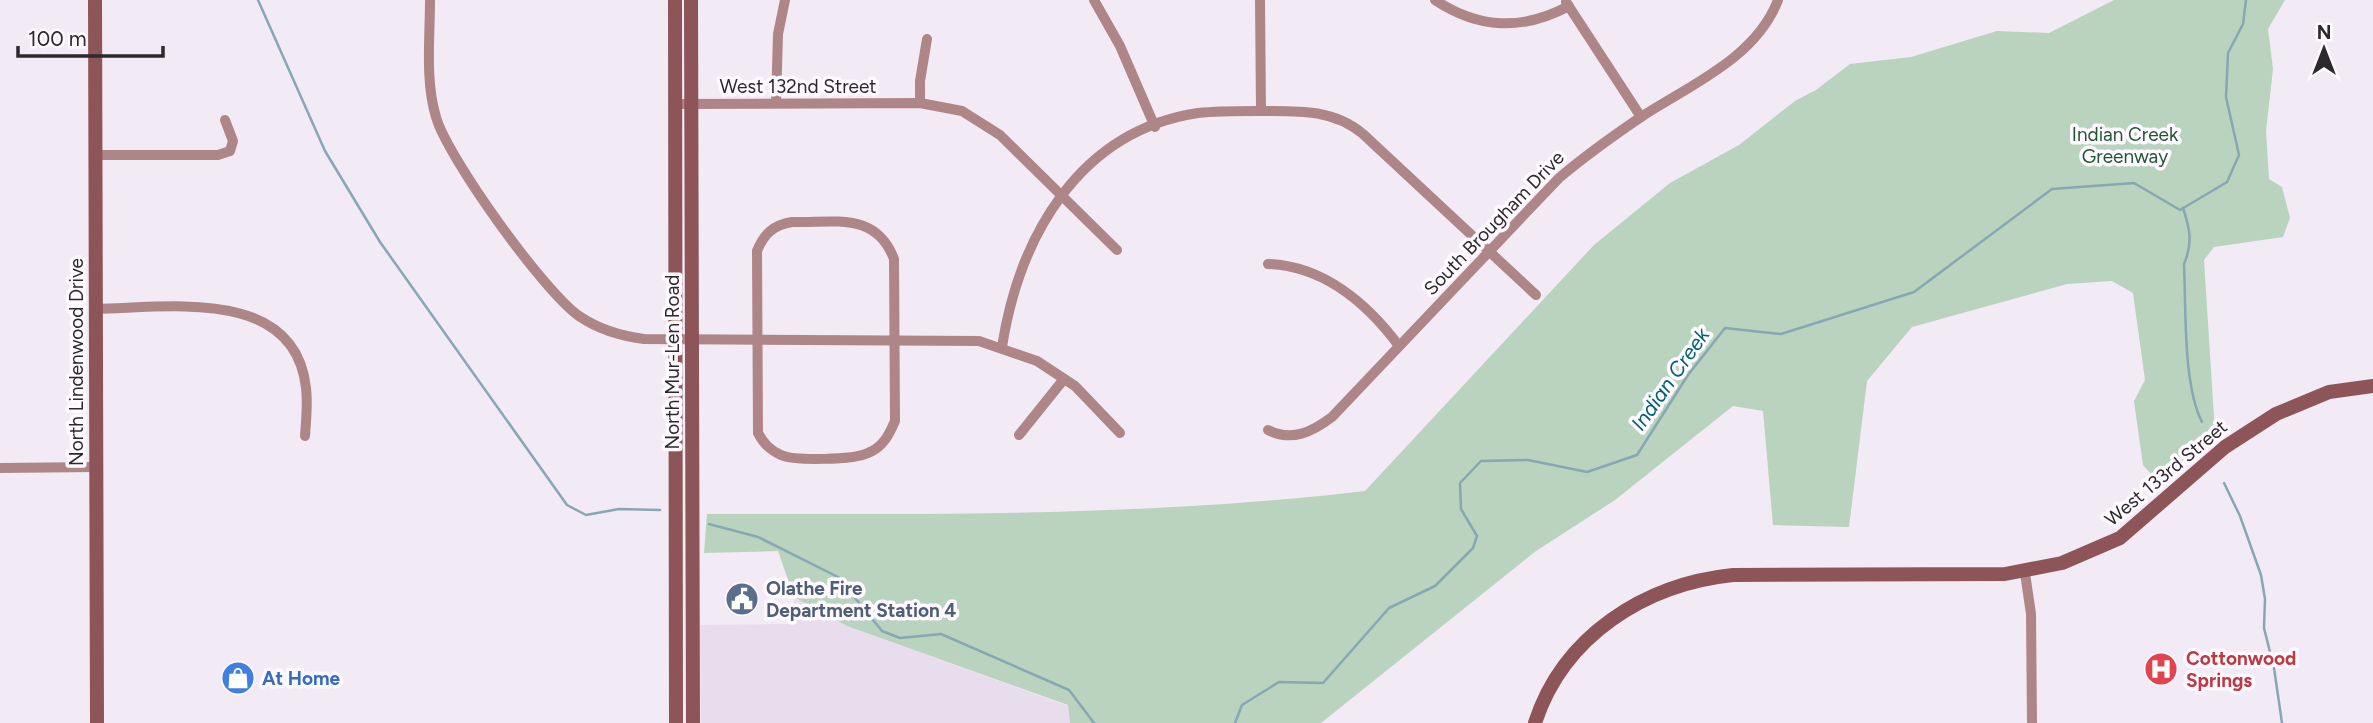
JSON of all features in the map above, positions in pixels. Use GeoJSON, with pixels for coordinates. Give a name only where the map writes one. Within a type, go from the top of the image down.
{"type":"FeatureCollection","features":[{"type":"Feature","properties":{"kind":"street","name":"North Lindenwood Drive"},"geometry":{"type":"LineString","coordinates":[[94,0],[97,723]]}},
{"type":"Feature","properties":{"kind":"street"},"geometry":{"type":"LineString","coordinates":[[430,0],[431,91],[440,131],[457,161],[545,285],[578,315],[604,329],[632,338],[953,339],[1002,346],[1037,361],[1064,379],[1120,433]]}},
{"type":"Feature","properties":{"kind":"street","name":"North Mur-Len Road"},"geometry":{"type":"LineString","coordinates":[[675,0],[693,723]]}},
{"type":"Feature","properties":{"kind":"street","name":"North Mur-Len Road"},"geometry":{"type":"LineString","coordinates":[[676,723],[691,104],[691,0]]}},
{"type":"Feature","properties":{"kind":"street"},"geometry":{"type":"LineString","coordinates":[[776,103],[778,34],[785,0]]}},
{"type":"Feature","properties":{"kind":"street"},"geometry":{"type":"LineString","coordinates":[[1094,0],[1120,46],[1155,127]]}},
{"type":"Feature","properties":{"kind":"street"},"geometry":{"type":"LineString","coordinates":[[1260,0],[1261,111]]}},
{"type":"Feature","properties":{"kind":"street"},"geometry":{"type":"LineString","coordinates":[[1435,0],[1465,18],[1503,25],[1540,20],[1567,3],[1641,117]]}},
{"type":"Feature","properties":{"kind":"street","name":"South Brougham Drive"},"geometry":{"type":"LineString","coordinates":[[1268,430],[1280,436],[1294,436],[1323,424],[1559,178],[1641,117],[1748,46],[1765,25],[1778,0]]}},
{"type":"Feature","properties":{"kind":"street"},"geometry":{"type":"LineString","coordinates":[[920,103],[920,80],[927,39]]}},
{"type":"Feature","properties":{"kind":"street","name":"West 132nd Street"},"geometry":{"type":"LineString","coordinates":[[676,104],[920,103],[946,106],[971,114],[1000,135],[1117,250]]}},
{"type":"Feature","properties":{"kind":"street"},"geometry":{"type":"LineString","coordinates":[[1002,346],[1008,309],[1032,242],[1050,208],[1082,172],[1116,144],[1155,127],[1196,114],[1318,112],[1354,126],[1536,295]]}},
{"type":"Feature","properties":{"kind":"street"},"geometry":{"type":"LineString","coordinates":[[94,155],[218,155],[230,151],[233,141],[225,120]]}},
{"type":"Feature","properties":{"kind":"street"},"geometry":{"type":"LineString","coordinates":[[792,222],[855,223],[878,232],[888,244],[894,259],[894,421],[889,436],[867,454],[851,457],[784,457],[765,446],[758,433],[756,416],[756,339],[757,251],[768,231],[780,224],[792,222]]}},
{"type":"Feature","properties":{"kind":"street"},"geometry":{"type":"LineString","coordinates":[[1268,264],[1304,269],[1327,279],[1388,331],[1399,346]]}},
{"type":"Feature","properties":{"kind":"street"},"geometry":{"type":"LineString","coordinates":[[96,309],[226,309],[261,320],[288,343],[300,363],[306,387],[305,436]]}},
{"type":"Feature","properties":{"kind":"street"},"geometry":{"type":"LineString","coordinates":[[1019,435],[1064,379]]}},
{"type":"Feature","properties":{"kind":"street","name":"West 133rd Street"},"geometry":{"type":"LineString","coordinates":[[1535,723],[1552,685],[1578,649],[1614,617],[1644,599],[1710,578],[2025,573],[2097,551],[2120,538],[2225,447],[2276,414],[2329,392],[2373,386]]}},
{"type":"Feature","properties":{"kind":"street"},"geometry":{"type":"LineString","coordinates":[[0,468],[96,467]]}},
{"type":"Feature","properties":{"kind":"street"},"geometry":{"type":"LineString","coordinates":[[2025,573],[2031,614],[2032,723]]}},
{"type":"Feature","properties":{"kind":"shaded area"},"geometry":{"type":"Polygon","coordinates":[[[794,597],[847,626],[1068,706],[1070,723],[701,723],[700,625],[793,624],[794,597]]]}},
{"type":"Feature","properties":{"kind":"green space","name":"Indian Creek Greenway"},"geometry":{"type":"Polygon","coordinates":[[[2114,0],[2285,0],[2268,29],[2273,69],[2266,131],[2269,179],[2282,187],[2290,218],[2283,237],[2214,247],[2204,260],[2215,433],[2160,484],[2143,465],[2134,401],[2145,380],[2133,293],[2112,281],[2067,284],[1912,327],[1867,381],[1849,527],[1773,525],[1763,411],[1733,406],[1615,500],[1536,551],[1321,723],[1070,723],[1068,705],[847,626],[794,597],[778,551],[704,553],[707,514],[954,514],[1118,510],[1200,506],[1365,491],[1594,245],[1670,183],[1739,145],[1795,101],[1816,90],[1850,64],[1911,57],[1997,31],[2049,33],[2114,0]]]}},
{"type":"Feature","properties":{"kind":"waterway"},"geometry":{"type":"LineString","coordinates":[[258,0],[325,151],[380,242],[567,505],[586,515],[619,509],[660,510]]}},
{"type":"Feature","properties":{"kind":"waterway","name":"Indian Creek"},"geometry":{"type":"LineString","coordinates":[[1235,723],[1242,705],[1279,682],[1323,683],[1389,608],[1435,586],[1473,548],[1477,536],[1461,509],[1460,483],[1481,461],[1528,460],[1587,472],[1637,455],[1688,375],[1725,328],[1781,334],[1914,292],[2052,189],[2134,183],[2180,210],[2227,182],[2239,155],[2226,97],[2228,53],[2243,24],[2246,0]]}},
{"type":"Feature","properties":{"kind":"waterway"},"geometry":{"type":"LineString","coordinates":[[2183,208],[2190,236],[2184,264],[2188,368],[2191,388],[2202,422]]}},
{"type":"Feature","properties":{"kind":"waterway"},"geometry":{"type":"LineString","coordinates":[[2224,483],[2240,516],[2261,575],[2265,599],[2264,628],[2274,668],[2282,723]]}},
{"type":"Feature","properties":{"kind":"waterway"},"geometry":{"type":"LineString","coordinates":[[709,524],[758,537],[838,577],[882,631],[900,638],[941,634],[1069,690],[1094,723]]}},
{"type":"Feature","properties":{"kind":"place","name":"Olathe Fire Department Station 4"},"geometry":{"type":"Point","coordinates":[742,599]}},
{"type":"Feature","properties":{"kind":"place","name":"Cottonwood Springs"},"geometry":{"type":"Point","coordinates":[2161,669]}},
{"type":"Feature","properties":{"kind":"place","name":"At Home"},"geometry":{"type":"Point","coordinates":[238,678]}}]}
